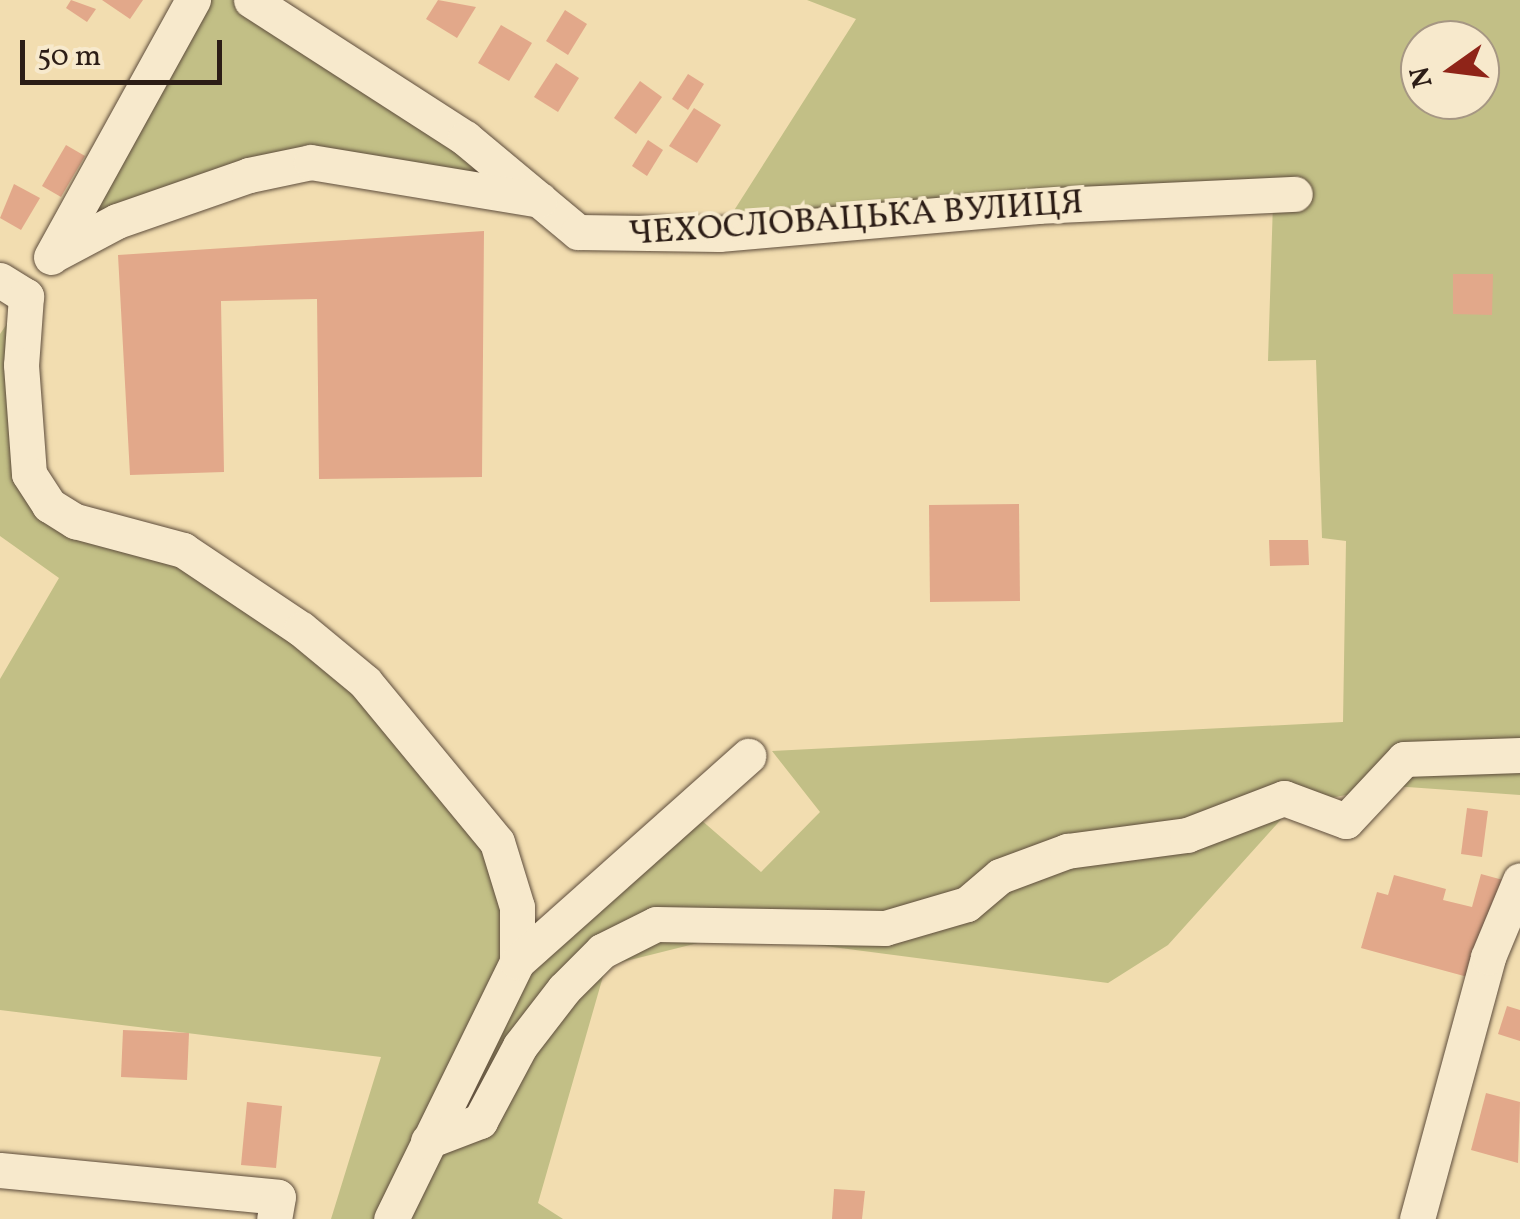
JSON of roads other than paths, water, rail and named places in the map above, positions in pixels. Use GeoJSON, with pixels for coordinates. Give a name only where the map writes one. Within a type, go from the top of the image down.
{"type":"FeatureCollection","features":[{"type":"Feature","properties":{"kind":"street"},"geometry":{"type":"LineString","coordinates":[[53,255],[194,0]]}},
{"type":"Feature","properties":{"kind":"street","name":"ЧЕХОСЛОВАЦЬКА ВУЛИЦЯ"},"geometry":{"type":"LineString","coordinates":[[251,0],[465,138],[578,232],[648,235],[1295,194]]}},
{"type":"Feature","properties":{"kind":"street"},"geometry":{"type":"LineString","coordinates":[[0,334],[13,288],[53,255],[117,221],[250,176],[312,162],[541,200]]}},
{"type":"Feature","properties":{"kind":"street"},"geometry":{"type":"LineString","coordinates":[[13,288],[28,474]]}},
{"type":"Feature","properties":{"kind":"street"},"geometry":{"type":"LineString","coordinates":[[0,450],[28,474],[49,505],[75,521],[183,550],[301,629],[365,682],[497,842],[517,908],[518,962]]}},
{"type":"Feature","properties":{"kind":"street"},"geometry":{"type":"LineString","coordinates":[[428,1142],[480,1121],[520,1046],[564,989],[602,951],[656,924],[885,928],[967,904],[1000,876],[1066,851],[1188,835],[1284,798],[1346,822],[1404,759],[1520,755]]}},
{"type":"Feature","properties":{"kind":"street"},"geometry":{"type":"LineString","coordinates":[[391,1219],[518,962],[748,756]]}},
{"type":"Feature","properties":{"kind":"street"},"geometry":{"type":"LineString","coordinates":[[1416,1219],[1488,957],[1520,880]]}},
{"type":"Feature","properties":{"kind":"street"},"geometry":{"type":"LineString","coordinates":[[0,1170],[278,1197],[274,1219]]}}]}
